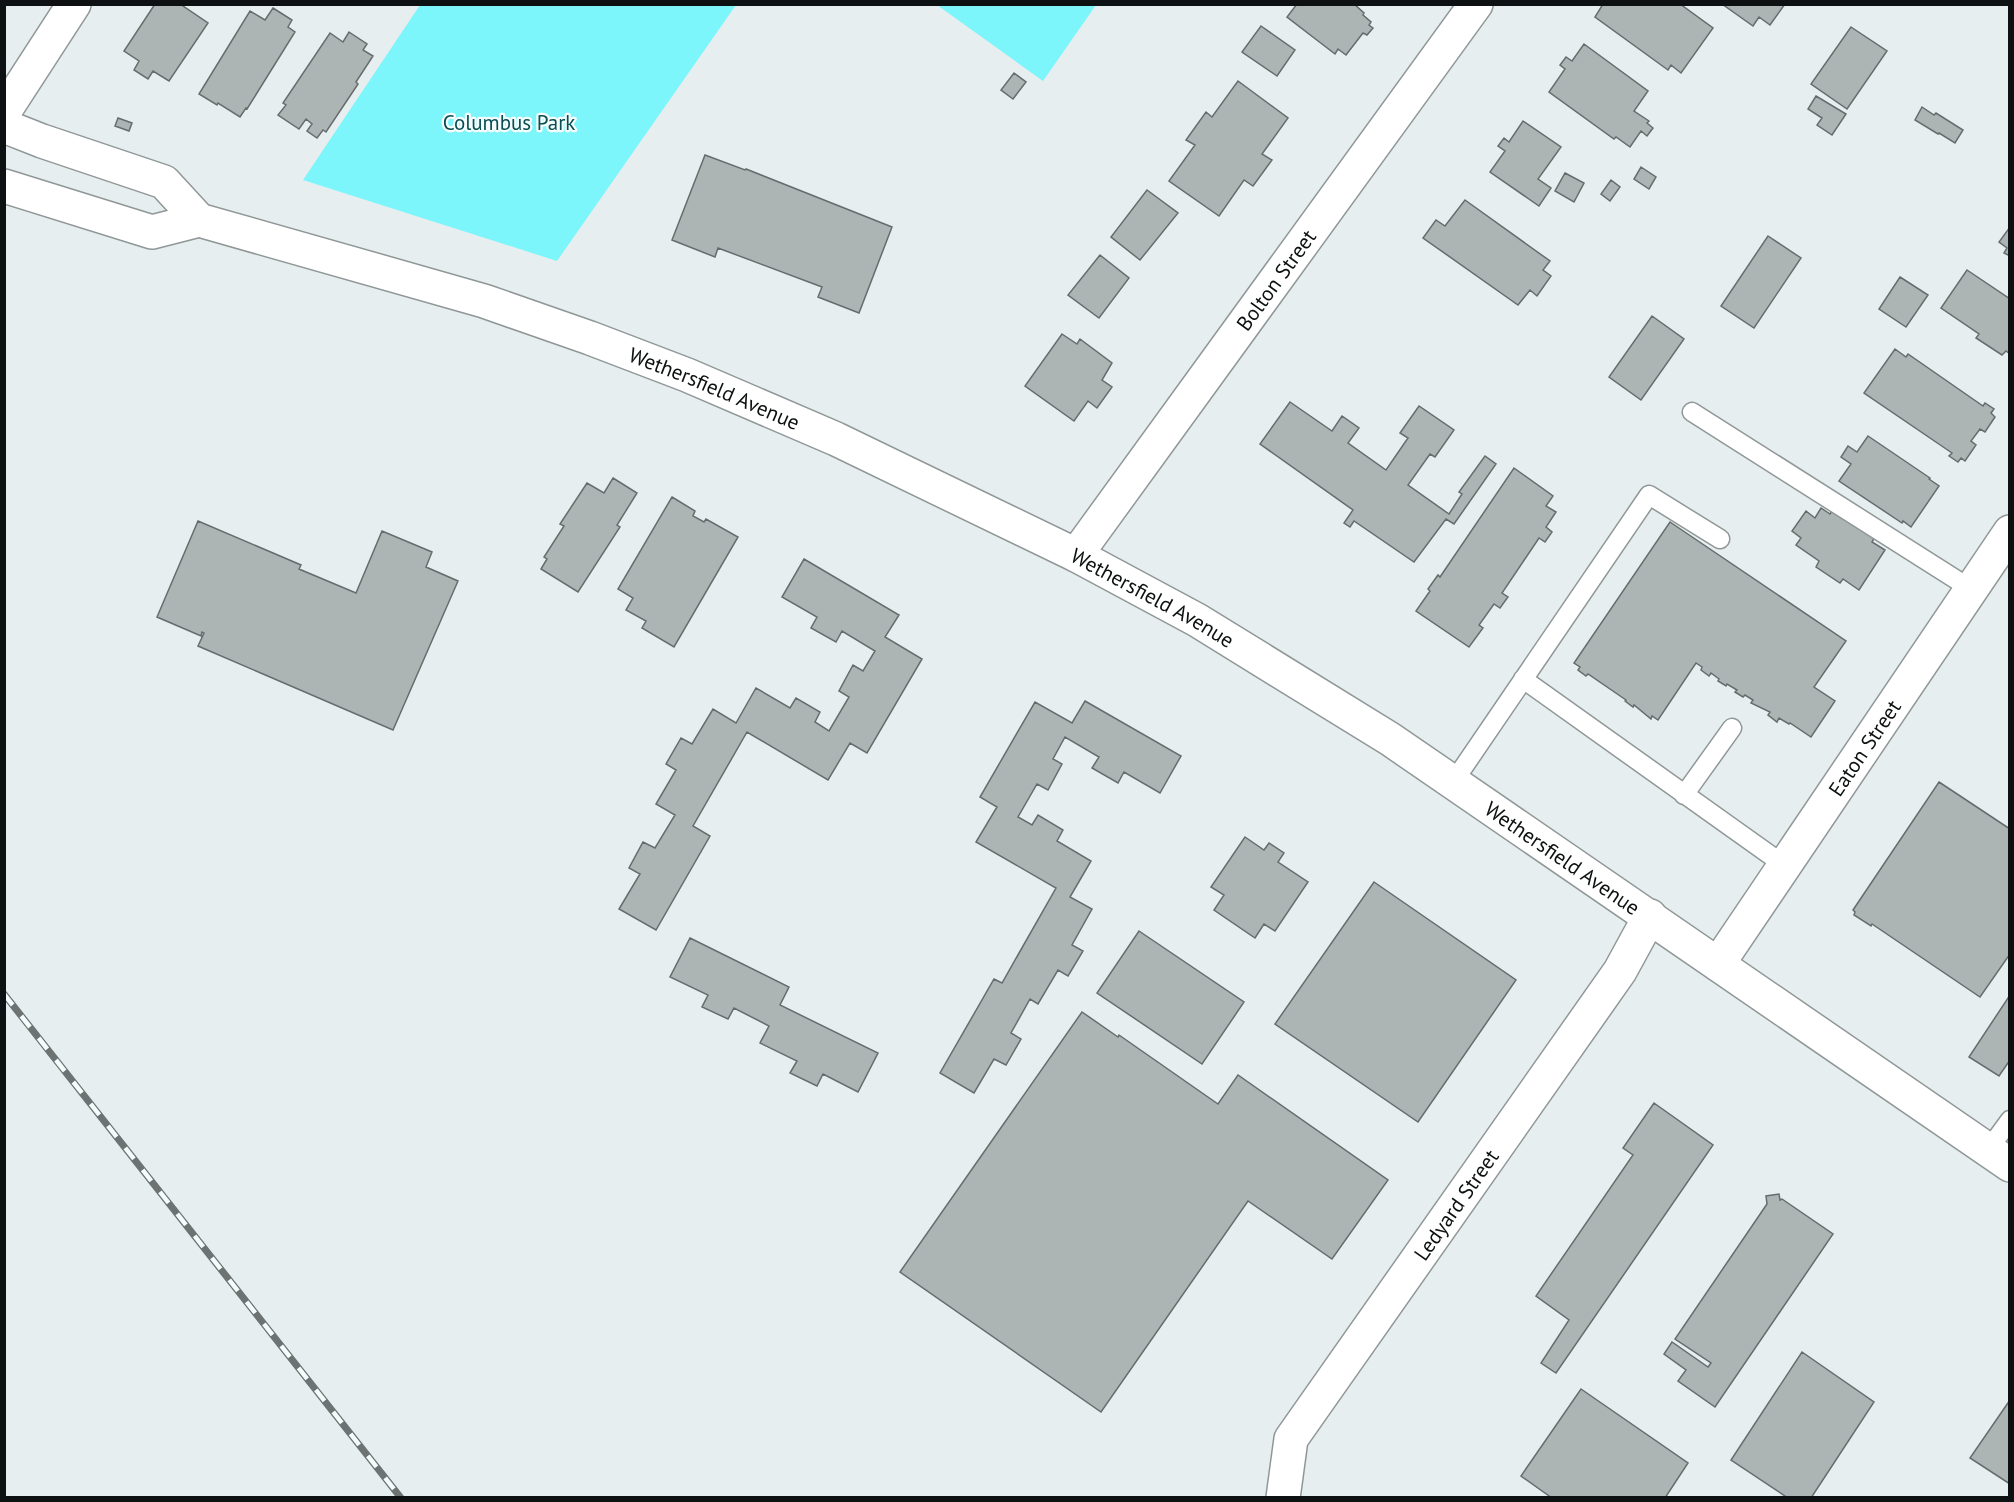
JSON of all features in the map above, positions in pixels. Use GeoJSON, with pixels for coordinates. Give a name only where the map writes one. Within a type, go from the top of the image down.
{"type":"FeatureCollection","features":[{"type":"Feature","properties":{"kind":"main road"},"geometry":{"type":"LineString","coordinates":[[4,112],[74,4]]}},
{"type":"Feature","properties":{"kind":"main road","name":"Bolton Street"},"geometry":{"type":"LineString","coordinates":[[1076,555],[1476,4]]}},
{"type":"Feature","properties":{"kind":"main road"},"geometry":{"type":"LineString","coordinates":[[4,126],[164,182],[199,220],[152,232],[4,186]]}},
{"type":"Feature","properties":{"kind":"main road","name":"Wethersfield Avenue"},"geometry":{"type":"LineString","coordinates":[[199,220],[484,301],[638,356],[741,397],[836,439],[1076,555],[1163,601],[1274,666],[1454,781],[1999,1157]]}},
{"type":"Feature","properties":{"kind":"main road","name":"Eaton Street"},"geometry":{"type":"LineString","coordinates":[[1718,964],[2010,532]]}},
{"type":"Feature","properties":{"kind":"main road","name":"Ledyard Street"},"geometry":{"type":"LineString","coordinates":[[1283,1497],[1291,1439],[1620,971],[1650,916]]}},
{"type":"Feature","properties":{"kind":"lane"},"geometry":{"type":"LineString","coordinates":[[1692,412],[1971,589]]}},
{"type":"Feature","properties":{"kind":"lane"},"geometry":{"type":"LineString","coordinates":[[1454,781],[1649,495],[1720,539]]}},
{"type":"Feature","properties":{"kind":"lane"},"geometry":{"type":"LineString","coordinates":[[1523,679],[1784,865]]}},
{"type":"Feature","properties":{"kind":"lane"},"geometry":{"type":"LineString","coordinates":[[1684,795],[1732,728]]}},
{"type":"Feature","properties":{"kind":"lane"},"geometry":{"type":"LineString","coordinates":[[1999,1157],[2010,1120]]}},
{"type":"Feature","properties":{"kind":"green space","name":"Columbus Park"},"geometry":{"type":"Polygon","coordinates":[[[420,5],[736,5],[557,261],[303,180],[420,5]]]}},
{"type":"Feature","properties":{"kind":"green space"},"geometry":{"type":"Polygon","coordinates":[[[937,5],[1096,5],[1043,81],[937,5]]]}},
{"type":"Feature","properties":{"kind":"building"},"geometry":{"type":"Polygon","coordinates":[[[155,4],[180,4],[208,23],[169,81],[153,71],[148,79],[134,70],[139,61],[124,51],[155,4]]]}},
{"type":"Feature","properties":{"kind":"building"},"geometry":{"type":"Polygon","coordinates":[[[1297,4],[1354,4],[1364,13],[1363,15],[1371,22],[1369,25],[1373,28],[1367,35],[1363,33],[1346,55],[1338,49],[1335,54],[1287,17],[1297,4]]]}},
{"type":"Feature","properties":{"kind":"building"},"geometry":{"type":"Polygon","coordinates":[[[1603,4],[1680,4],[1713,28],[1681,73],[1671,65],[1668,70],[1595,17],[1603,4]]]}},
{"type":"Feature","properties":{"kind":"building"},"geometry":{"type":"Polygon","coordinates":[[[1722,4],[1785,4],[1770,25],[1759,17],[1753,26],[1722,4]]]}},
{"type":"Feature","properties":{"kind":"building"},"geometry":{"type":"Polygon","coordinates":[[[273,8],[292,20],[288,27],[295,32],[240,117],[199,94],[250,11],[265,20],[273,8]]]}},
{"type":"Feature","properties":{"kind":"building"},"geometry":{"type":"Polygon","coordinates":[[[1261,26],[1295,50],[1277,76],[1242,52],[1261,26]]]}},
{"type":"Feature","properties":{"kind":"building"},"geometry":{"type":"Polygon","coordinates":[[[1851,27],[1887,51],[1847,109],[1811,84],[1851,27]]]}},
{"type":"Feature","properties":{"kind":"building"},"geometry":{"type":"Polygon","coordinates":[[[349,32],[367,44],[363,50],[373,56],[356,82],[358,84],[326,132],[323,130],[317,138],[307,131],[312,124],[306,119],[299,129],[278,115],[286,105],[283,103],[330,33],[343,42],[349,32]]]}},
{"type":"Feature","properties":{"kind":"building"},"geometry":{"type":"Polygon","coordinates":[[[1584,44],[1648,91],[1634,111],[1649,121],[1647,123],[1653,128],[1647,136],[1641,131],[1630,147],[1616,137],[1614,139],[1549,92],[1565,69],[1560,65],[1566,57],[1572,61],[1584,44]]]}},
{"type":"Feature","properties":{"kind":"building"},"geometry":{"type":"Polygon","coordinates":[[[1014,73],[1026,82],[1013,99],[1001,90],[1014,73]]]}},
{"type":"Feature","properties":{"kind":"building"},"geometry":{"type":"Polygon","coordinates":[[[1238,81],[1288,118],[1262,154],[1272,160],[1253,186],[1244,180],[1219,216],[1169,181],[1195,145],[1186,140],[1206,112],[1212,117],[1238,81]]]}},
{"type":"Feature","properties":{"kind":"building"},"geometry":{"type":"Polygon","coordinates":[[[1816,96],[1846,114],[1832,135],[1817,125],[1822,118],[1808,109],[1816,96]]]}},
{"type":"Feature","properties":{"kind":"building"},"geometry":{"type":"Polygon","coordinates":[[[1922,107],[1963,130],[1955,143],[1915,120],[1922,107]]]}},
{"type":"Feature","properties":{"kind":"building"},"geometry":{"type":"Polygon","coordinates":[[[118,118],[132,123],[129,131],[115,126],[118,118]]]}},
{"type":"Feature","properties":{"kind":"building"},"geometry":{"type":"Polygon","coordinates":[[[1523,121],[1561,147],[1538,179],[1551,188],[1539,206],[1490,172],[1505,151],[1498,146],[1504,138],[1509,142],[1523,121]]]}},
{"type":"Feature","properties":{"kind":"building"},"geometry":{"type":"Polygon","coordinates":[[[705,155],[892,227],[859,313],[818,297],[822,287],[718,248],[715,257],[672,240],[705,155]]]}},
{"type":"Feature","properties":{"kind":"building"},"geometry":{"type":"Polygon","coordinates":[[[1641,167],[1656,177],[1649,189],[1634,179],[1641,167]]]}},
{"type":"Feature","properties":{"kind":"building"},"geometry":{"type":"Polygon","coordinates":[[[1565,173],[1584,183],[1574,202],[1555,191],[1565,173]]]}},
{"type":"Feature","properties":{"kind":"building"},"geometry":{"type":"Polygon","coordinates":[[[1611,180],[1620,187],[1610,201],[1601,194],[1611,180]]]}},
{"type":"Feature","properties":{"kind":"building"},"geometry":{"type":"Polygon","coordinates":[[[1147,190],[1178,213],[1140,260],[1111,237],[1147,190]]]}},
{"type":"Feature","properties":{"kind":"building"},"geometry":{"type":"Polygon","coordinates":[[[1465,200],[1550,261],[1543,270],[1551,276],[1537,296],[1530,290],[1518,305],[1423,238],[1436,220],[1445,226],[1465,200]]]}},
{"type":"Feature","properties":{"kind":"building"},"geometry":{"type":"Polygon","coordinates":[[[2010,227],[2010,256],[2004,253],[2007,248],[1999,242],[2010,227]]]}},
{"type":"Feature","properties":{"kind":"building"},"geometry":{"type":"Polygon","coordinates":[[[1768,236],[1801,258],[1754,328],[1721,306],[1768,236]]]}},
{"type":"Feature","properties":{"kind":"building"},"geometry":{"type":"Polygon","coordinates":[[[1100,255],[1129,278],[1099,318],[1068,295],[1100,255]]]}},
{"type":"Feature","properties":{"kind":"building"},"geometry":{"type":"Polygon","coordinates":[[[1967,270],[2010,299],[2010,354],[2006,351],[2002,355],[1976,338],[1979,334],[1941,308],[1967,270]]]}},
{"type":"Feature","properties":{"kind":"building"},"geometry":{"type":"Polygon","coordinates":[[[1900,277],[1928,295],[1906,327],[1879,309],[1900,277]]]}},
{"type":"Feature","properties":{"kind":"building"},"geometry":{"type":"Polygon","coordinates":[[[1652,316],[1684,339],[1641,400],[1609,377],[1652,316]]]}},
{"type":"Feature","properties":{"kind":"building"},"geometry":{"type":"Polygon","coordinates":[[[1062,334],[1077,344],[1080,339],[1112,363],[1102,380],[1112,387],[1097,408],[1088,401],[1074,421],[1025,386],[1062,334]]]}},
{"type":"Feature","properties":{"kind":"building"},"geometry":{"type":"Polygon","coordinates":[[[1895,349],[1906,357],[1908,354],[1983,406],[1985,403],[1994,409],[1991,413],[1995,417],[1985,432],[1980,429],[1971,441],[1976,445],[1965,461],[1961,458],[1958,462],[1949,456],[1952,453],[1864,393],[1895,349]]]}},
{"type":"Feature","properties":{"kind":"building"},"geometry":{"type":"Polygon","coordinates":[[[1290,402],[1332,431],[1342,416],[1359,428],[1348,443],[1386,470],[1408,438],[1400,433],[1419,406],[1454,430],[1435,457],[1430,454],[1408,485],[1449,514],[1462,494],[1459,492],[1485,456],[1496,464],[1454,524],[1446,519],[1414,562],[1354,521],[1350,527],[1344,523],[1353,510],[1260,444],[1290,402]]]}},
{"type":"Feature","properties":{"kind":"building"},"geometry":{"type":"Polygon","coordinates":[[[1868,436],[1939,486],[1911,527],[1839,481],[1851,464],[1841,457],[1848,446],[1857,452],[1868,436]]]}},
{"type":"Feature","properties":{"kind":"building"},"geometry":{"type":"Polygon","coordinates":[[[1514,468],[1553,496],[1546,506],[1556,512],[1546,527],[1552,532],[1545,542],[1539,538],[1502,593],[1508,597],[1500,608],[1494,604],[1479,625],[1483,628],[1469,647],[1416,611],[1430,591],[1428,589],[1438,575],[1440,577],[1514,468]]]}},
{"type":"Feature","properties":{"kind":"building"},"geometry":{"type":"Polygon","coordinates":[[[613,478],[637,493],[617,525],[620,527],[578,592],[541,569],[547,559],[544,557],[564,526],[560,524],[587,483],[604,493],[613,478]]]}},
{"type":"Feature","properties":{"kind":"building"},"geometry":{"type":"Polygon","coordinates":[[[672,497],[695,511],[693,516],[704,522],[706,519],[738,537],[674,647],[642,628],[646,621],[626,610],[633,598],[618,589],[672,497]]]}},
{"type":"Feature","properties":{"kind":"building"},"geometry":{"type":"Polygon","coordinates":[[[1821,508],[1830,514],[1833,509],[1875,537],[1872,542],[1885,550],[1859,590],[1843,579],[1840,583],[1816,567],[1819,561],[1796,545],[1801,538],[1792,531],[1806,511],[1815,518],[1821,508]]]}},
{"type":"Feature","properties":{"kind":"building"},"geometry":{"type":"Polygon","coordinates":[[[198,521],[301,565],[299,569],[356,593],[382,531],[432,552],[426,567],[458,581],[393,730],[198,646],[204,633],[202,632],[201,636],[157,617],[198,521]]]}},
{"type":"Feature","properties":{"kind":"building"},"geometry":{"type":"Polygon","coordinates":[[[1670,522],[1846,641],[1814,687],[1835,701],[1811,737],[1779,718],[1777,722],[1768,715],[1770,712],[1751,703],[1753,700],[1735,692],[1737,690],[1718,681],[1719,679],[1711,673],[1709,676],[1696,663],[1658,720],[1652,716],[1651,719],[1588,674],[1586,676],[1578,670],[1580,667],[1574,663],[1670,522]]]}},
{"type":"Feature","properties":{"kind":"building"},"geometry":{"type":"Polygon","coordinates":[[[804,559],[899,615],[885,637],[922,659],[867,753],[850,743],[828,780],[747,732],[693,826],[710,836],[656,930],[619,909],[640,874],[629,868],[643,842],[655,848],[675,815],[656,804],[676,770],[666,764],[681,738],[692,744],[713,709],[736,723],[756,688],[790,708],[796,698],[820,712],[815,722],[829,731],[849,697],[839,691],[853,665],[863,671],[875,651],[842,631],[836,642],[811,628],[817,617],[782,597],[804,559]]]}},
{"type":"Feature","properties":{"kind":"building"},"geometry":{"type":"Polygon","coordinates":[[[1085,701],[1181,756],[1160,793],[1124,772],[1118,783],[1092,768],[1099,757],[1065,737],[1053,759],[1062,764],[1048,790],[1037,784],[1018,817],[1032,825],[1038,815],[1063,830],[1057,841],[1091,861],[1070,897],[1092,909],[1072,945],[1083,951],[1068,976],[1058,970],[1038,1004],[1030,999],[1011,1033],[1021,1039],[1006,1065],[994,1059],[974,1093],[940,1073],[994,979],[1002,983],[1056,888],[976,842],[997,807],[980,797],[1035,702],[1072,723],[1085,701]]]}},
{"type":"Feature","properties":{"kind":"building"},"geometry":{"type":"Polygon","coordinates":[[[1939,782],[2010,829],[2010,954],[1980,997],[1872,924],[1871,926],[1854,915],[1853,910],[1939,782]]]}},
{"type":"Feature","properties":{"kind":"building"},"geometry":{"type":"Polygon","coordinates":[[[1245,837],[1264,850],[1269,843],[1284,853],[1278,862],[1308,882],[1275,931],[1264,924],[1255,938],[1214,910],[1224,895],[1211,887],[1245,837]]]}},
{"type":"Feature","properties":{"kind":"building"},"geometry":{"type":"Polygon","coordinates":[[[1374,882],[1516,980],[1418,1122],[1275,1024],[1374,882]]]}},
{"type":"Feature","properties":{"kind":"building"},"geometry":{"type":"Polygon","coordinates":[[[1139,931],[1244,1002],[1202,1064],[1097,993],[1139,931]]]}},
{"type":"Feature","properties":{"kind":"building"},"geometry":{"type":"Polygon","coordinates":[[[690,938],[789,987],[780,1005],[878,1053],[858,1092],[823,1074],[817,1086],[790,1073],[797,1061],[760,1043],[769,1026],[734,1008],[728,1019],[702,1007],[708,995],[670,977],[690,938]]]}},
{"type":"Feature","properties":{"kind":"building"},"geometry":{"type":"Polygon","coordinates":[[[2010,995],[2010,1060],[1999,1076],[1969,1057],[2010,995]]]}},
{"type":"Feature","properties":{"kind":"building"},"geometry":{"type":"Polygon","coordinates":[[[1082,1012],[1218,1104],[1238,1075],[1388,1180],[1332,1259],[1248,1201],[1101,1412],[900,1272],[1082,1012]]]}},
{"type":"Feature","properties":{"kind":"building"},"geometry":{"type":"Polygon","coordinates":[[[1654,1103],[1713,1145],[1556,1373],[1541,1363],[1569,1320],[1536,1296],[1633,1155],[1623,1148],[1654,1103]]]}},
{"type":"Feature","properties":{"kind":"building"},"geometry":{"type":"Polygon","coordinates":[[[1779,1194],[1780,1200],[1782,1199],[1833,1234],[1715,1407],[1678,1381],[1686,1370],[1664,1354],[1672,1342],[1708,1367],[1711,1363],[1675,1339],[1767,1204],[1766,1196],[1779,1194]]]}},
{"type":"Feature","properties":{"kind":"building"},"geometry":{"type":"Polygon","coordinates":[[[1802,1352],[1874,1402],[1811,1498],[1788,1498],[1731,1460],[1802,1352]]]}},
{"type":"Feature","properties":{"kind":"building"},"geometry":{"type":"Polygon","coordinates":[[[1581,1389],[1688,1463],[1665,1498],[1552,1498],[1521,1476],[1581,1389]]]}},
{"type":"Feature","properties":{"kind":"building"},"geometry":{"type":"Polygon","coordinates":[[[2010,1400],[2010,1484],[1970,1458],[2010,1400]]]}},
{"type":"Feature","properties":{"kind":"railway"},"geometry":{"type":"LineString","coordinates":[[4,994],[401,1498]]}}]}
